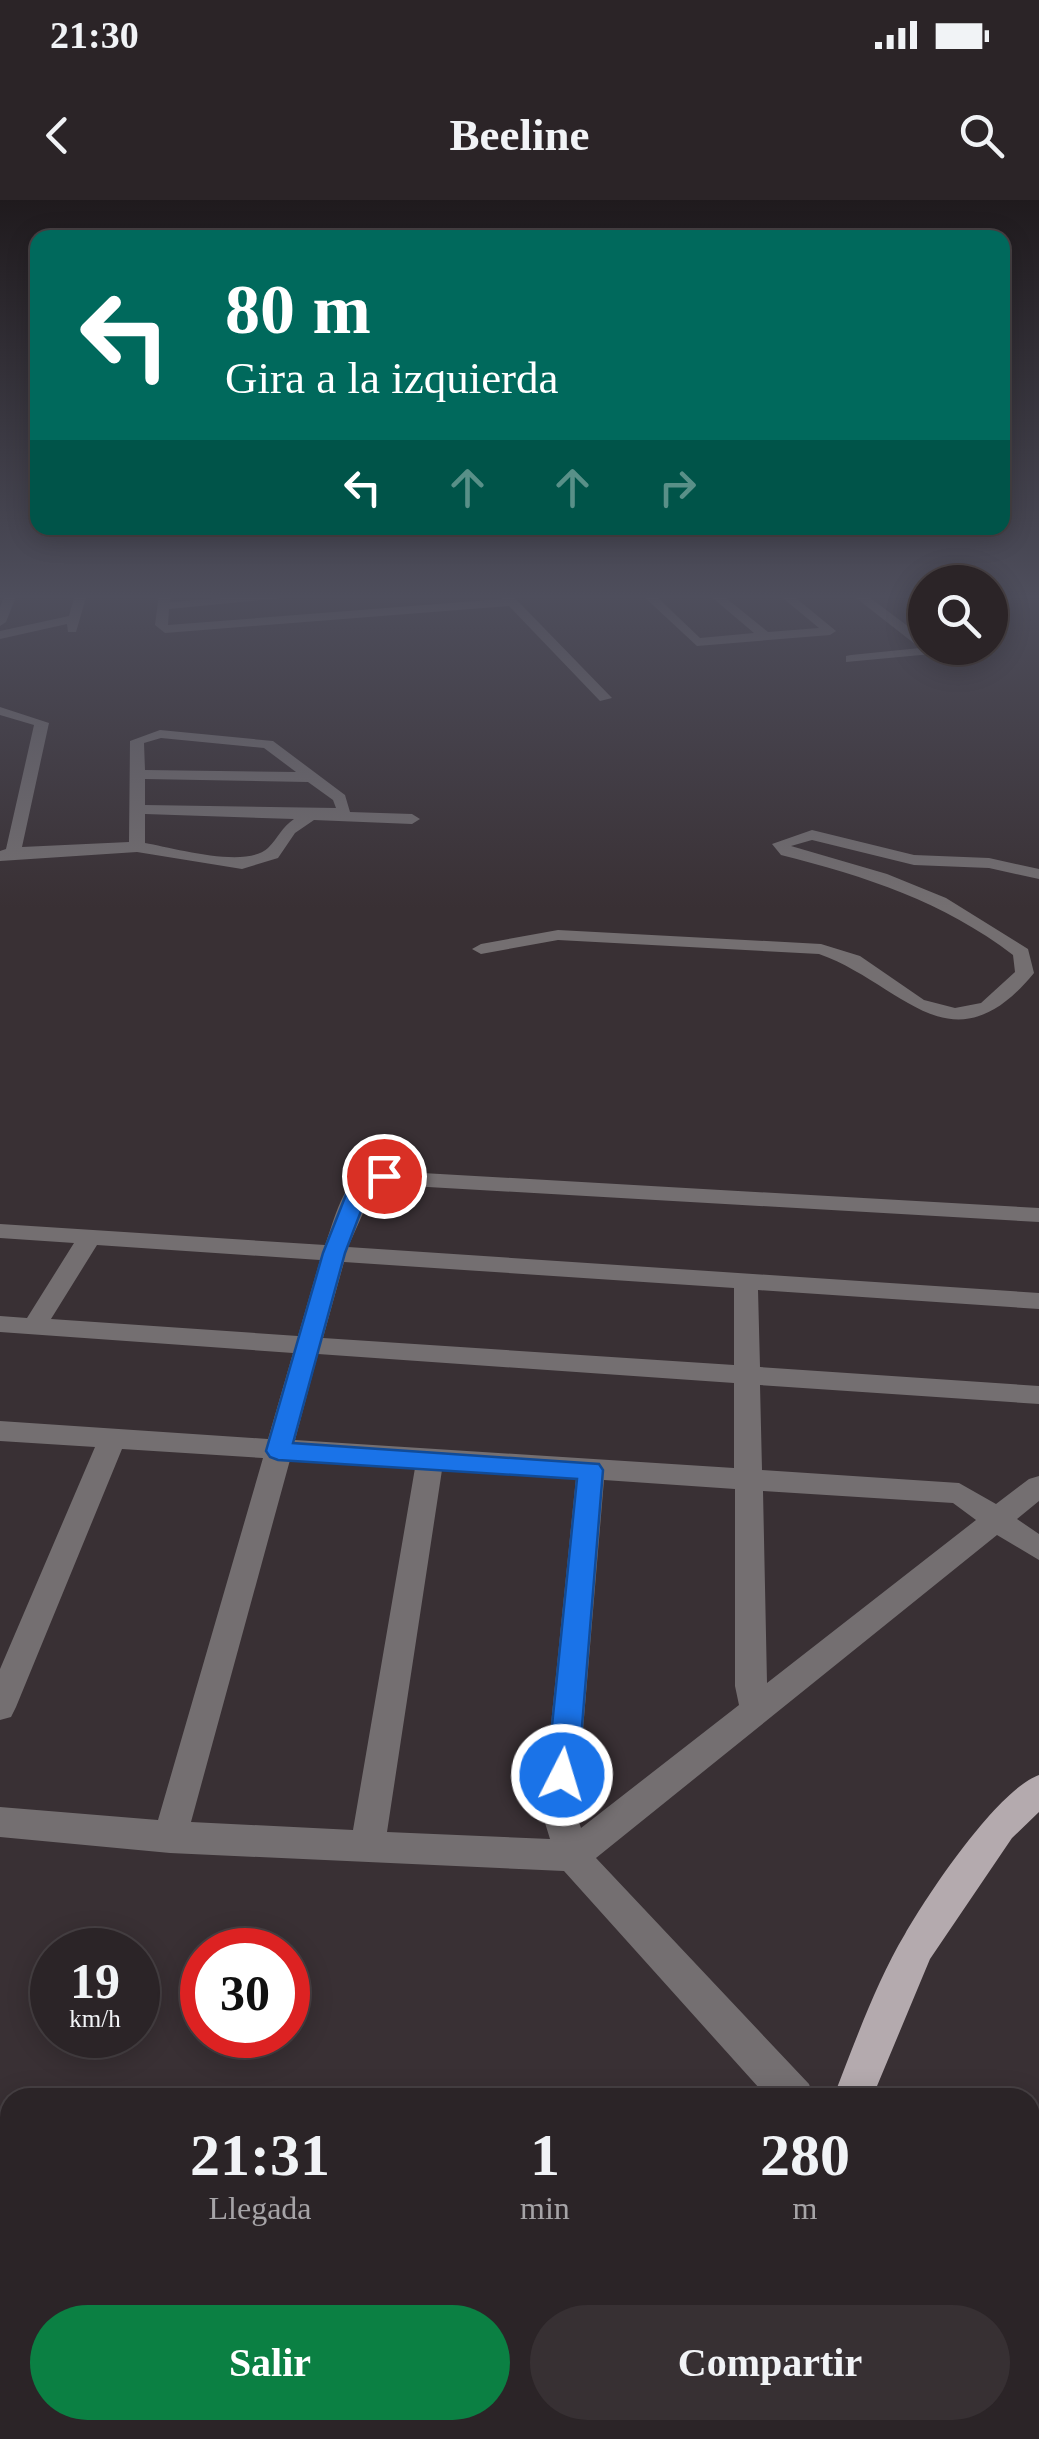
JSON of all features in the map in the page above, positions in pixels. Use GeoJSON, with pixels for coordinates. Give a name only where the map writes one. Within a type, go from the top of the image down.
{"type":"FeatureCollection","features":[{"type":"Feature","properties":{"kind":"main road"},"geometry":{"type":"LineString","coordinates":[[856,2088],[917,1947],[1000,1827],[1039,1790]]}},
{"type":"Feature","properties":{"kind":"street"},"geometry":{"type":"LineString","coordinates":[[0,711],[42,723],[8,854]]}},
{"type":"Feature","properties":{"kind":"street"},"geometry":{"type":"LineString","coordinates":[[136,847],[137,740],[160,734],[260,742],[340,798],[344,809],[339,814]]}},
{"type":"Feature","properties":{"kind":"street"},"geometry":{"type":"LineString","coordinates":[[138,774],[311,778]]}},
{"type":"Feature","properties":{"kind":"street"},"geometry":{"type":"LineString","coordinates":[[135,809],[339,814],[412,820]]}},
{"type":"Feature","properties":{"kind":"street"},"geometry":{"type":"LineString","coordinates":[[8,854],[136,847],[242,864],[272,854],[289,830],[312,815]]}},
{"type":"Feature","properties":{"kind":"street"},"geometry":{"type":"LineString","coordinates":[[481,949],[526,939],[574,935],[820,949],[852,960],[917,1004],[955,1014],[988,1008],[1024,972],[1022,953],[995,930],[926,892],[788,851],[780,844],[812,835],[914,860],[990,863],[1039,874]]}},
{"type":"Feature","properties":{"kind":"street"},"geometry":{"type":"LineString","coordinates":[[170,1837],[334,1253],[360,1187],[370,1177],[1039,1215]]}},
{"type":"Feature","properties":{"kind":"street"},"geometry":{"type":"LineString","coordinates":[[0,1231],[1039,1301]]}},
{"type":"Feature","properties":{"kind":"street"},"geometry":{"type":"LineString","coordinates":[[34,1326],[90,1237]]}},
{"type":"Feature","properties":{"kind":"street"},"geometry":{"type":"LineString","coordinates":[[746,1281],[751,1686],[756,1710]]}},
{"type":"Feature","properties":{"kind":"street"},"geometry":{"type":"LineString","coordinates":[[0,1324],[1039,1395]]}},
{"type":"Feature","properties":{"kind":"street"},"geometry":{"type":"LineString","coordinates":[[0,1431],[960,1494],[1039,1549]]}},
{"type":"Feature","properties":{"kind":"street"},"geometry":{"type":"LineString","coordinates":[[0,1707],[112,1439]]}},
{"type":"Feature","properties":{"kind":"street"},"geometry":{"type":"LineString","coordinates":[[368,1846],[430,1460]]}},
{"type":"Feature","properties":{"kind":"street"},"geometry":{"type":"LineString","coordinates":[[590,1470],[559,1813],[572,1856],[786,2088]]}},
{"type":"Feature","properties":{"kind":"street"},"geometry":{"type":"LineString","coordinates":[[0,1822],[170,1837],[572,1856],[1039,1486]]}},
{"type":"Feature","properties":{"kind":"route"},"geometry":{"type":"LineString","coordinates":[[384,1176],[370,1177],[360,1187],[334,1253],[278,1451],[590,1470],[562,1775]]}}]}
